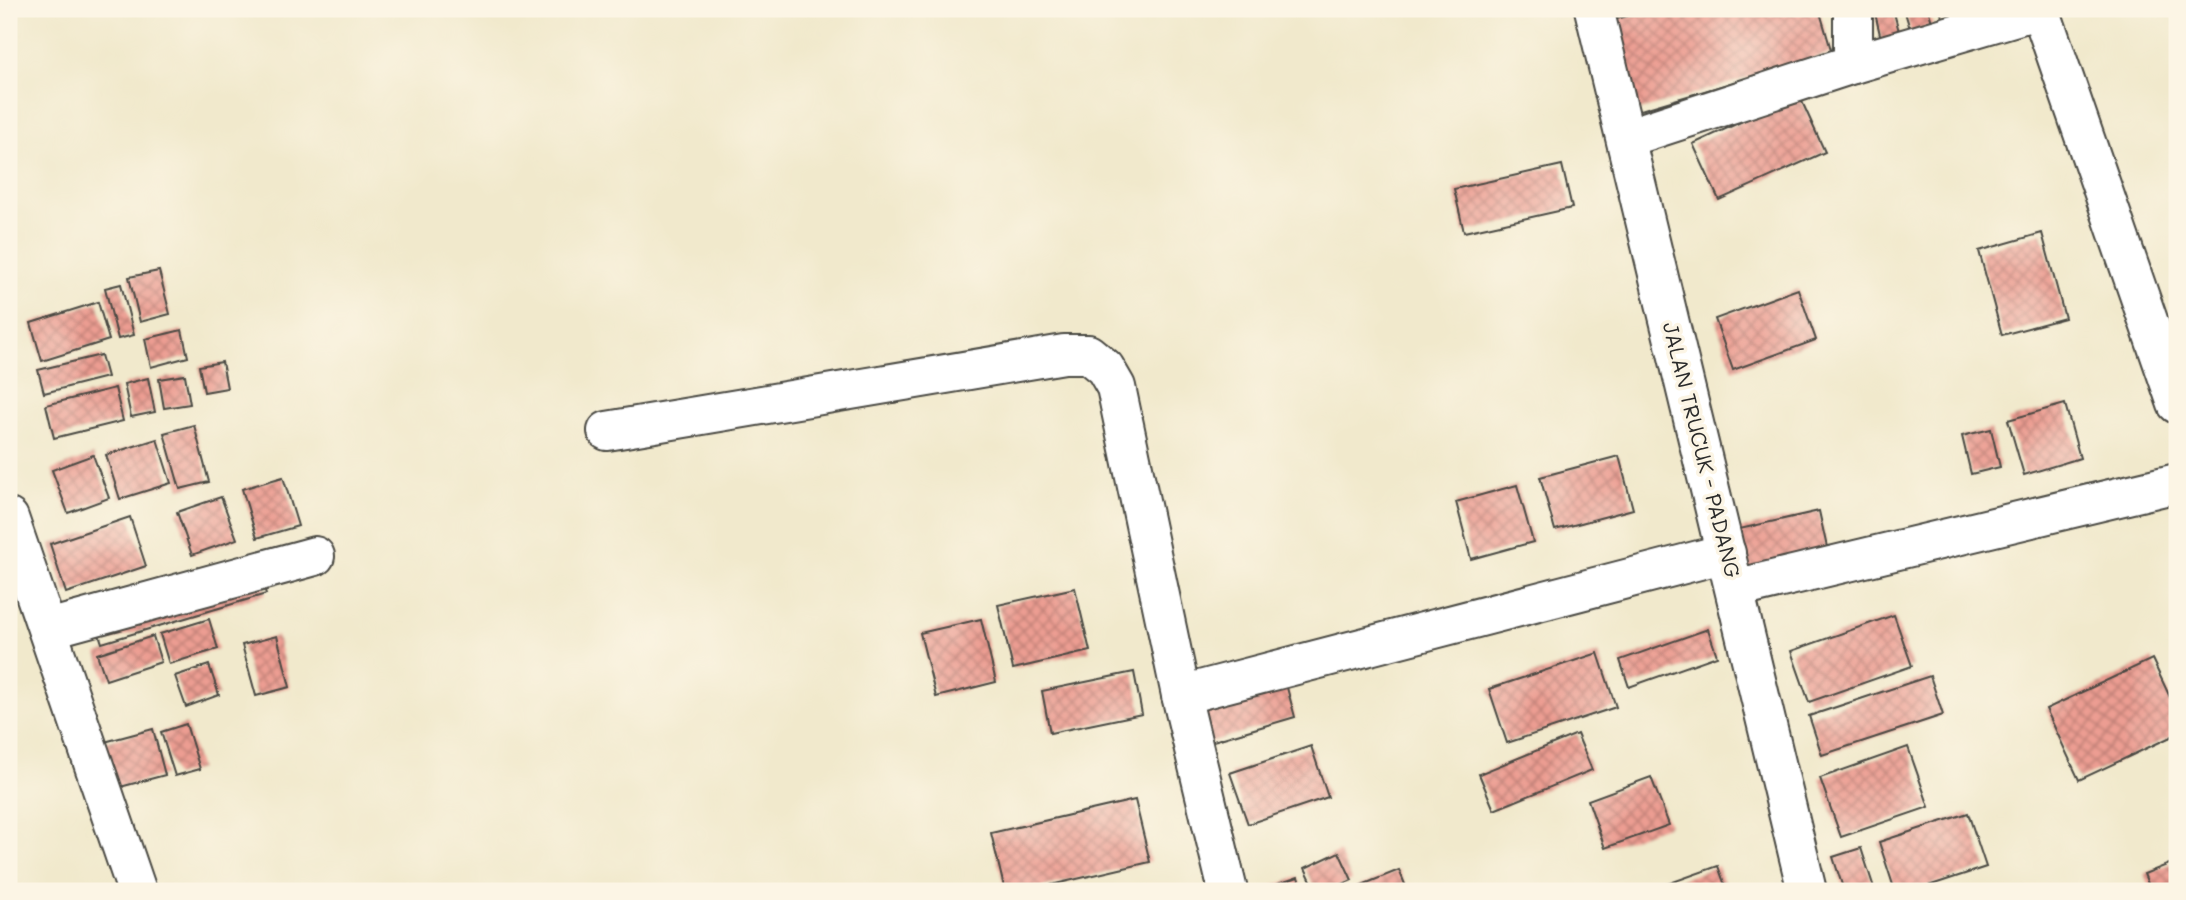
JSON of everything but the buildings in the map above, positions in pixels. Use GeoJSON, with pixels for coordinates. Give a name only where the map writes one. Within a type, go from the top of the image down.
{"type":"FeatureCollection","features":[{"type":"Feature","properties":{"kind":"street","name":"JALAN TRUCUK - PADANG"},"geometry":{"type":"LineString","coordinates":[[1594,9],[1807,891]]}},
{"type":"Feature","properties":{"kind":"street"},"geometry":{"type":"LineString","coordinates":[[1853,9],[1853,65]]}},
{"type":"Feature","properties":{"kind":"street"},"geometry":{"type":"LineString","coordinates":[[1626,138],[1853,65],[2040,9],[2177,404]]}},
{"type":"Feature","properties":{"kind":"street"},"geometry":{"type":"LineString","coordinates":[[607,431],[1064,354],[1088,354],[1105,368],[1116,387],[1181,695],[1228,891]]}},
{"type":"Feature","properties":{"kind":"street"},"geometry":{"type":"LineString","coordinates":[[1181,695],[1730,571],[2177,483]]}},
{"type":"Feature","properties":{"kind":"street"},"geometry":{"type":"LineString","coordinates":[[9,517],[137,891]]}},
{"type":"Feature","properties":{"kind":"street"},"geometry":{"type":"LineString","coordinates":[[48,629],[315,556]]}}]}
